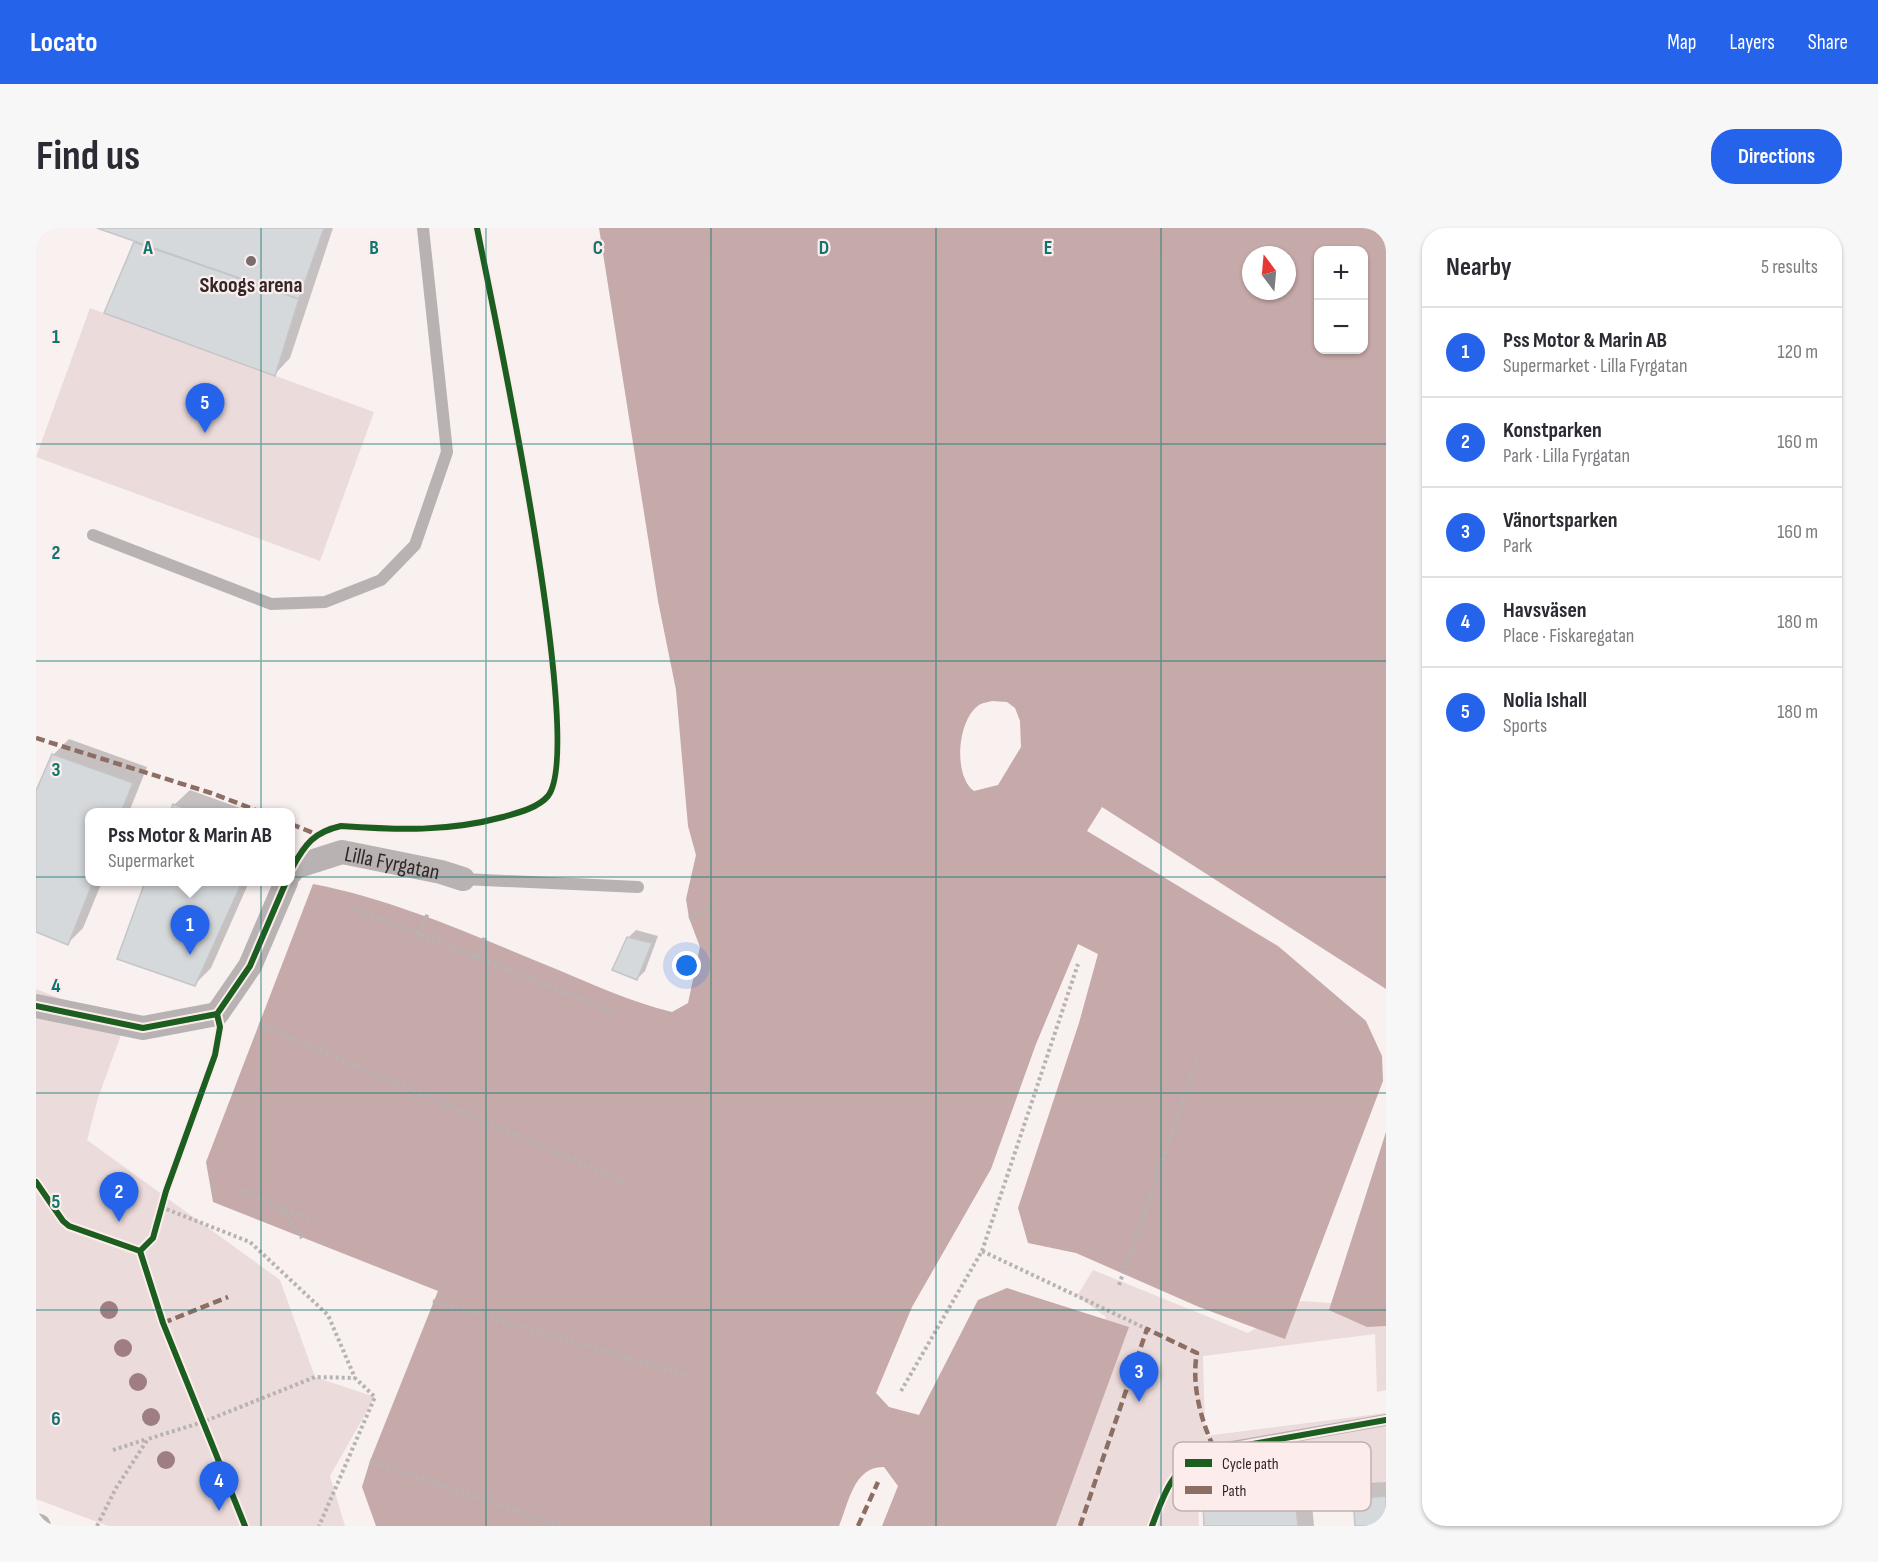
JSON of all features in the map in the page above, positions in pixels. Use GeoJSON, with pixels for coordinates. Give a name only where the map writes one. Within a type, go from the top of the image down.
{"type":"FeatureCollection","features":[{"type":"Feature","properties":{"kind":"street","name":"Lilla Fyrgatan"},"geometry":{"type":"LineString","coordinates":[[295,867],[342,852],[441,872],[463,879]]}},
{"type":"Feature","properties":{"kind":"street"},"geometry":{"type":"LineString","coordinates":[[36,1006],[143,1028],[218,1014],[250,966],[284,886]]}},
{"type":"Feature","properties":{"kind":"lane"},"geometry":{"type":"LineString","coordinates":[[93,535],[271,604],[325,602],[381,580],[415,545],[447,452],[423,228]]}},
{"type":"Feature","properties":{"kind":"lane"},"geometry":{"type":"LineString","coordinates":[[463,879],[638,887]]}},
{"type":"Feature","properties":{"kind":"lane"},"geometry":{"type":"LineString","coordinates":[[1261,1442],[1386,1420]]}},
{"type":"Feature","properties":{"kind":"path"},"geometry":{"type":"LineString","coordinates":[[354,908],[613,1012]]}},
{"type":"Feature","properties":{"kind":"path"},"geometry":{"type":"LineString","coordinates":[[688,918],[708,909]]}},
{"type":"Feature","properties":{"kind":"path"},"geometry":{"type":"LineString","coordinates":[[419,934],[428,913]]}},
{"type":"Feature","properties":{"kind":"path"},"geometry":{"type":"LineString","coordinates":[[476,957],[485,937]]}},
{"type":"Feature","properties":{"kind":"path"},"geometry":{"type":"LineString","coordinates":[[901,1391],[982,1251],[1078,964]]}},
{"type":"Feature","properties":{"kind":"path"},"geometry":{"type":"LineString","coordinates":[[259,1024],[627,1183]]}},
{"type":"Feature","properties":{"kind":"path"},"geometry":{"type":"LineString","coordinates":[[1119,1285],[1197,1060]]}},
{"type":"Feature","properties":{"kind":"path"},"geometry":{"type":"LineString","coordinates":[[235,1188],[313,1221]]}},
{"type":"Feature","properties":{"kind":"path"},"geometry":{"type":"LineString","coordinates":[[158,1218],[163,1199]]}},
{"type":"Feature","properties":{"kind":"path"},"geometry":{"type":"LineString","coordinates":[[161,1207],[250,1242],[328,1315],[355,1378],[375,1397],[319,1526]]}},
{"type":"Feature","properties":{"kind":"path"},"geometry":{"type":"LineString","coordinates":[[280,1207],[302,1238]]}},
{"type":"Feature","properties":{"kind":"path"},"geometry":{"type":"LineString","coordinates":[[982,1251],[1147,1329]]}},
{"type":"Feature","properties":{"kind":"path"},"geometry":{"type":"LineString","coordinates":[[433,1301],[690,1376]]}},
{"type":"Feature","properties":{"kind":"path"},"geometry":{"type":"LineString","coordinates":[[113,1450],[203,1422],[315,1377],[355,1378]]}},
{"type":"Feature","properties":{"kind":"path"},"geometry":{"type":"LineString","coordinates":[[199,1413],[207,1433]]}},
{"type":"Feature","properties":{"kind":"path"},"geometry":{"type":"LineString","coordinates":[[97,1526],[116,1488],[148,1439]]}},
{"type":"Feature","properties":{"kind":"path"},"geometry":{"type":"LineString","coordinates":[[370,1461],[563,1526]]}},
{"type":"Feature","properties":{"kind":"shaded area"},"geometry":{"type":"Polygon","coordinates":[[[599,228],[1386,228],[1386,989],[1102,807],[1087,831],[1278,946],[1366,1021],[1382,1056],[1383,1081],[1285,1339],[1199,1307],[1076,1253],[1028,1243],[1018,1208],[1079,1023],[1098,954],[1078,944],[1036,1044],[991,1169],[912,1307],[876,1393],[889,1407],[919,1415],[978,1300],[1007,1288],[1129,1327],[1056,1526],[882,1526],[898,1486],[884,1467],[874,1468],[859,1479],[839,1526],[376,1526],[362,1487],[370,1461],[438,1291],[213,1202],[206,1162],[313,884],[406,909],[642,1003],[672,1012],[688,1003],[700,947],[689,918],[686,899],[696,855],[688,826],[676,690],[658,601],[599,228]],[[990,701],[979,705],[966,723],[960,748],[961,761],[967,784],[974,791],[998,785],[1021,747],[1020,721],[1015,708],[1007,702],[990,701]]]}},
{"type":"Feature","properties":{"kind":"shaded area"},"geometry":{"type":"Polygon","coordinates":[[[90,308],[374,412],[320,561],[36,457],[90,308]]]}},
{"type":"Feature","properties":{"kind":"shaded area"},"geometry":{"type":"Polygon","coordinates":[[[36,989],[125,1024],[98,1098],[87,1140],[280,1280],[315,1377],[375,1397],[330,1476],[345,1526],[108,1526],[36,1499],[36,989]]]}},
{"type":"Feature","properties":{"kind":"shaded area"},"geometry":{"type":"Polygon","coordinates":[[[1386,1132],[1386,1326],[1367,1327],[1329,1310],[1386,1132]]]}},
{"type":"Feature","properties":{"kind":"shaded area"},"geometry":{"type":"Polygon","coordinates":[[[1093,1270],[1248,1333],[1301,1301],[1386,1307],[1386,1390],[1377,1392],[1375,1334],[1203,1356],[1205,1436],[1386,1413],[1386,1482],[1371,1484],[1371,1442],[1173,1442],[1173,1511],[1198,1511],[1199,1526],[1030,1526],[1106,1317],[1077,1296],[1093,1270]]]}},
{"type":"Feature","properties":{"kind":"building","name":"Skoogs arena"},"geometry":{"type":"Polygon","coordinates":[[[97,228],[324,228],[299,299],[97,228]]]}},
{"type":"Feature","properties":{"kind":"building"},"geometry":{"type":"Polygon","coordinates":[[[134,242],[299,299],[275,376],[104,313],[134,242]]]}},
{"type":"Feature","properties":{"kind":"building"},"geometry":{"type":"Polygon","coordinates":[[[52,754],[133,783],[123,808],[85,808],[85,886],[91,886],[68,945],[36,932],[36,791],[52,754]]]}},
{"type":"Feature","properties":{"kind":"building"},"geometry":{"type":"Polygon","coordinates":[[[173,804],[184,808],[172,808],[173,804]]]}},
{"type":"Feature","properties":{"kind":"building"},"geometry":{"type":"Polygon","coordinates":[[[144,886],[240,886],[195,986],[117,959],[144,886]]]}},
{"type":"Feature","properties":{"kind":"building"},"geometry":{"type":"Polygon","coordinates":[[[627,937],[652,943],[637,980],[612,970],[627,937]]]}},
{"type":"Feature","properties":{"kind":"building"},"geometry":{"type":"Polygon","coordinates":[[[1386,1496],[1386,1526],[1355,1526],[1354,1511],[1371,1511],[1371,1497],[1386,1496]]]}},
{"type":"Feature","properties":{"kind":"building"},"geometry":{"type":"Polygon","coordinates":[[[1203,1511],[1296,1511],[1298,1526],[1204,1526],[1203,1511]]]}},
{"type":"Feature","properties":{"kind":"marked path"},"geometry":{"type":"LineString","coordinates":[[36,738],[211,793],[250,808]]}},
{"type":"Feature","properties":{"kind":"marked path"},"geometry":{"type":"LineString","coordinates":[[295,826],[316,834]]}},
{"type":"Feature","properties":{"kind":"marked path"},"geometry":{"type":"LineString","coordinates":[[163,1323],[228,1297]]}},
{"type":"Feature","properties":{"kind":"marked path"},"geometry":{"type":"LineString","coordinates":[[1080,1526],[1147,1329],[1197,1353],[1195,1377],[1198,1403],[1212,1442]]}},
{"type":"Feature","properties":{"kind":"marked path"},"geometry":{"type":"LineString","coordinates":[[858,1526],[878,1482]]}},
{"type":"Feature","properties":{"kind":"cycle path"},"geometry":{"type":"LineString","coordinates":[[295,863],[311,840],[341,826],[423,829],[462,825],[521,812],[539,804],[548,796],[557,761],[556,698],[547,616],[517,430],[477,228]]}},
{"type":"Feature","properties":{"kind":"cycle path"},"geometry":{"type":"LineString","coordinates":[[36,1006],[143,1028],[217,1014],[250,966],[284,886]]}},
{"type":"Feature","properties":{"kind":"cycle path"},"geometry":{"type":"LineString","coordinates":[[140,1251],[153,1238],[166,1191],[215,1055],[220,1027],[217,1014]]}},
{"type":"Feature","properties":{"kind":"cycle path"},"geometry":{"type":"LineString","coordinates":[[36,1182],[63,1221],[69,1226],[140,1251],[163,1323],[245,1526]]}},
{"type":"Feature","properties":{"kind":"cycle path"},"geometry":{"type":"LineString","coordinates":[[1263,1442],[1386,1420]]}},
{"type":"Feature","properties":{"kind":"cycle path"},"geometry":{"type":"LineString","coordinates":[[1152,1526],[1173,1480]]}},
{"type":"Feature","properties":{"kind":"place","name":"Skoogs arena"},"geometry":{"type":"Point","coordinates":[251,261]}},
{"type":"Feature","properties":{"kind":"place","name":"Nolia Ishall"},"geometry":{"type":"Point","coordinates":[205,433]}},
{"type":"Feature","properties":{"kind":"place","name":"Pss Motor & Marin AB"},"geometry":{"type":"Point","coordinates":[190,955]}},
{"type":"Feature","properties":{"kind":"place","name":"Konstparken"},"geometry":{"type":"Point","coordinates":[119,1222]}},
{"type":"Feature","properties":{"kind":"place","name":"Vänortsparken"},"geometry":{"type":"Point","coordinates":[1139,1402]}},
{"type":"Feature","properties":{"kind":"place","name":"Havsväsen"},"geometry":{"type":"Point","coordinates":[219,1511]}}]}
